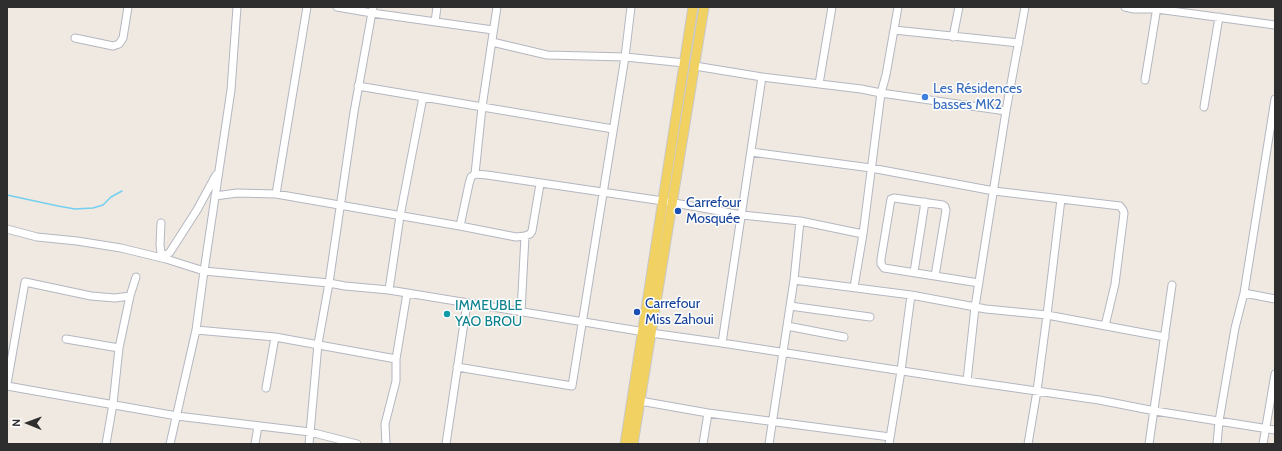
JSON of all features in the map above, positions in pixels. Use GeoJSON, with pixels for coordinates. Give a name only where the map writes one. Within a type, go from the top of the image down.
{"type":"FeatureCollection","features":[{"type":"Feature","properties":{"kind":"main road"},"geometry":{"type":"LineString","coordinates":[[668,202],[685,63],[694,7]]}},
{"type":"Feature","properties":{"kind":"main road"},"geometry":{"type":"LineString","coordinates":[[625,444],[647,333],[668,202],[704,7]]}},
{"type":"Feature","properties":{"kind":"main road"},"geometry":{"type":"LineString","coordinates":[[633,444],[640,401],[647,333]]}},
{"type":"Feature","properties":{"kind":"street"},"geometry":{"type":"LineString","coordinates":[[75,38],[113,46],[119,44],[123,38],[128,7]]}},
{"type":"Feature","properties":{"kind":"street"},"geometry":{"type":"LineString","coordinates":[[170,444],[196,330],[231,90],[237,7]]}},
{"type":"Feature","properties":{"kind":"street"},"geometry":{"type":"LineString","coordinates":[[276,194],[307,7]]}},
{"type":"Feature","properties":{"kind":"street"},"geometry":{"type":"LineString","coordinates":[[337,7],[372,10],[435,22],[493,30]]}},
{"type":"Feature","properties":{"kind":"street"},"geometry":{"type":"LineString","coordinates":[[435,22],[437,7]]}},
{"type":"Feature","properties":{"kind":"street"},"geometry":{"type":"LineString","coordinates":[[460,226],[471,177],[475,174],[482,107],[497,7]]}},
{"type":"Feature","properties":{"kind":"street"},"geometry":{"type":"LineString","coordinates":[[457,367],[572,386],[602,192],[625,57],[631,7]]}},
{"type":"Feature","properties":{"kind":"street"},"geometry":{"type":"LineString","coordinates":[[819,84],[832,7]]}},
{"type":"Feature","properties":{"kind":"street"},"geometry":{"type":"LineString","coordinates":[[854,287],[863,234],[882,93],[898,7]]}},
{"type":"Feature","properties":{"kind":"street"},"geometry":{"type":"LineString","coordinates":[[954,37],[959,7]]}},
{"type":"Feature","properties":{"kind":"street"},"geometry":{"type":"LineString","coordinates":[[967,381],[979,282],[1006,111],[1025,7]]}},
{"type":"Feature","properties":{"kind":"street"},"geometry":{"type":"LineString","coordinates":[[1126,7],[1134,9],[1157,8],[1275,25]]}},
{"type":"Feature","properties":{"kind":"street"},"geometry":{"type":"LineString","coordinates":[[1145,80],[1157,8]]}},
{"type":"Feature","properties":{"kind":"street"},"geometry":{"type":"LineString","coordinates":[[309,444],[318,344],[329,283],[358,86],[372,10]]}},
{"type":"Feature","properties":{"kind":"street"},"geometry":{"type":"LineString","coordinates":[[1204,107],[1219,17]]}},
{"type":"Feature","properties":{"kind":"street"},"geometry":{"type":"LineString","coordinates":[[894,30],[1019,43]]}},
{"type":"Feature","properties":{"kind":"street"},"geometry":{"type":"LineString","coordinates":[[492,42],[547,55],[625,57],[685,63]]}},
{"type":"Feature","properties":{"kind":"street"},"geometry":{"type":"LineString","coordinates":[[694,66],[1006,111]]}},
{"type":"Feature","properties":{"kind":"street"},"geometry":{"type":"LineString","coordinates":[[722,343],[762,77]]}},
{"type":"Feature","properties":{"kind":"street"},"geometry":{"type":"LineString","coordinates":[[358,86],[613,129]]}},
{"type":"Feature","properties":{"kind":"street"},"geometry":{"type":"LineString","coordinates":[[389,290],[400,216],[423,97]]}},
{"type":"Feature","properties":{"kind":"street"},"geometry":{"type":"LineString","coordinates":[[1217,444],[1219,421],[1235,328],[1244,293],[1275,99]]}},
{"type":"Feature","properties":{"kind":"street"},"geometry":{"type":"LineString","coordinates":[[751,152],[872,168],[994,191],[1120,206],[1124,213],[1115,284],[1105,326]]}},
{"type":"Feature","properties":{"kind":"street"},"geometry":{"type":"LineString","coordinates":[[166,257],[197,210],[218,172]]}},
{"type":"Feature","properties":{"kind":"street"},"geometry":{"type":"LineString","coordinates":[[475,174],[668,202],[742,215],[800,222],[863,234]]}},
{"type":"Feature","properties":{"kind":"street"},"geometry":{"type":"LineString","coordinates":[[215,196],[237,194],[276,194],[516,237],[525,236],[530,234],[532,231],[540,184]]}},
{"type":"Feature","properties":{"kind":"street"},"geometry":{"type":"LineString","coordinates":[[935,276],[946,210],[943,205],[894,198],[891,199],[881,264],[884,268],[935,276],[979,282]]}},
{"type":"Feature","properties":{"kind":"street"},"geometry":{"type":"LineString","coordinates":[[1028,444],[1037,391],[1061,199]]}},
{"type":"Feature","properties":{"kind":"street"},"geometry":{"type":"LineString","coordinates":[[914,272],[925,202]]}},
{"type":"Feature","properties":{"kind":"street"},"geometry":{"type":"LineString","coordinates":[[769,444],[794,280],[800,222]]}},
{"type":"Feature","properties":{"kind":"street"},"geometry":{"type":"LineString","coordinates":[[161,223],[160,245],[162,253],[166,257]]}},
{"type":"Feature","properties":{"kind":"street"},"geometry":{"type":"LineString","coordinates":[[7,229],[37,237],[77,241],[166,257],[204,271],[389,290],[647,333],[1099,400],[1155,411],[1275,430]]}},
{"type":"Feature","properties":{"kind":"street"},"geometry":{"type":"LineString","coordinates":[[521,312],[525,236]]}},
{"type":"Feature","properties":{"kind":"street"},"geometry":{"type":"LineString","coordinates":[[106,444],[113,404],[119,348],[130,296],[136,276]]}},
{"type":"Feature","properties":{"kind":"street"},"geometry":{"type":"LineString","coordinates":[[794,280],[911,295],[975,308],[1047,316],[1165,336]]}},
{"type":"Feature","properties":{"kind":"street"},"geometry":{"type":"LineString","coordinates":[[130,296],[102,298],[25,282],[7,385],[177,416],[310,432],[357,444]]}},
{"type":"Feature","properties":{"kind":"street"},"geometry":{"type":"LineString","coordinates":[[1149,444],[1155,411],[1172,284]]}},
{"type":"Feature","properties":{"kind":"street"},"geometry":{"type":"LineString","coordinates":[[386,444],[385,424],[396,381],[396,359],[407,293]]}},
{"type":"Feature","properties":{"kind":"street"},"geometry":{"type":"LineString","coordinates":[[1244,293],[1275,299]]}},
{"type":"Feature","properties":{"kind":"street"},"geometry":{"type":"LineString","coordinates":[[640,401],[708,413],[890,440],[911,295]]}},
{"type":"Feature","properties":{"kind":"street"},"geometry":{"type":"LineString","coordinates":[[446,444],[467,303]]}},
{"type":"Feature","properties":{"kind":"street"},"geometry":{"type":"LineString","coordinates":[[790,306],[870,317]]}},
{"type":"Feature","properties":{"kind":"street"},"geometry":{"type":"LineString","coordinates":[[787,326],[844,337]]}},
{"type":"Feature","properties":{"kind":"street"},"geometry":{"type":"LineString","coordinates":[[196,330],[275,337],[396,359]]}},
{"type":"Feature","properties":{"kind":"street"},"geometry":{"type":"LineString","coordinates":[[266,388],[275,337]]}},
{"type":"Feature","properties":{"kind":"street"},"geometry":{"type":"LineString","coordinates":[[66,339],[119,348]]}},
{"type":"Feature","properties":{"kind":"street"},"geometry":{"type":"LineString","coordinates":[[1263,444],[1275,374]]}},
{"type":"Feature","properties":{"kind":"street"},"geometry":{"type":"LineString","coordinates":[[703,444],[708,413]]}},
{"type":"Feature","properties":{"kind":"street"},"geometry":{"type":"LineString","coordinates":[[255,444],[258,426]]}},
{"type":"Feature","properties":{"kind":"waterway"},"geometry":{"type":"LineString","coordinates":[[7,195],[75,209],[93,208],[103,205],[111,197],[122,191]]}},
{"type":"Feature","properties":{"kind":"place","name":"Les Résidences basses MK2"},"geometry":{"type":"Point","coordinates":[925,97]}},
{"type":"Feature","properties":{"kind":"place","name":"Carrefour Mosquée"},"geometry":{"type":"Point","coordinates":[678,211]}},
{"type":"Feature","properties":{"kind":"place","name":"Carrefour Miss Zahoui"},"geometry":{"type":"Point","coordinates":[637,312]}},
{"type":"Feature","properties":{"kind":"place","name":"IMMEUBLE YAO BROU"},"geometry":{"type":"Point","coordinates":[447,314]}}]}
